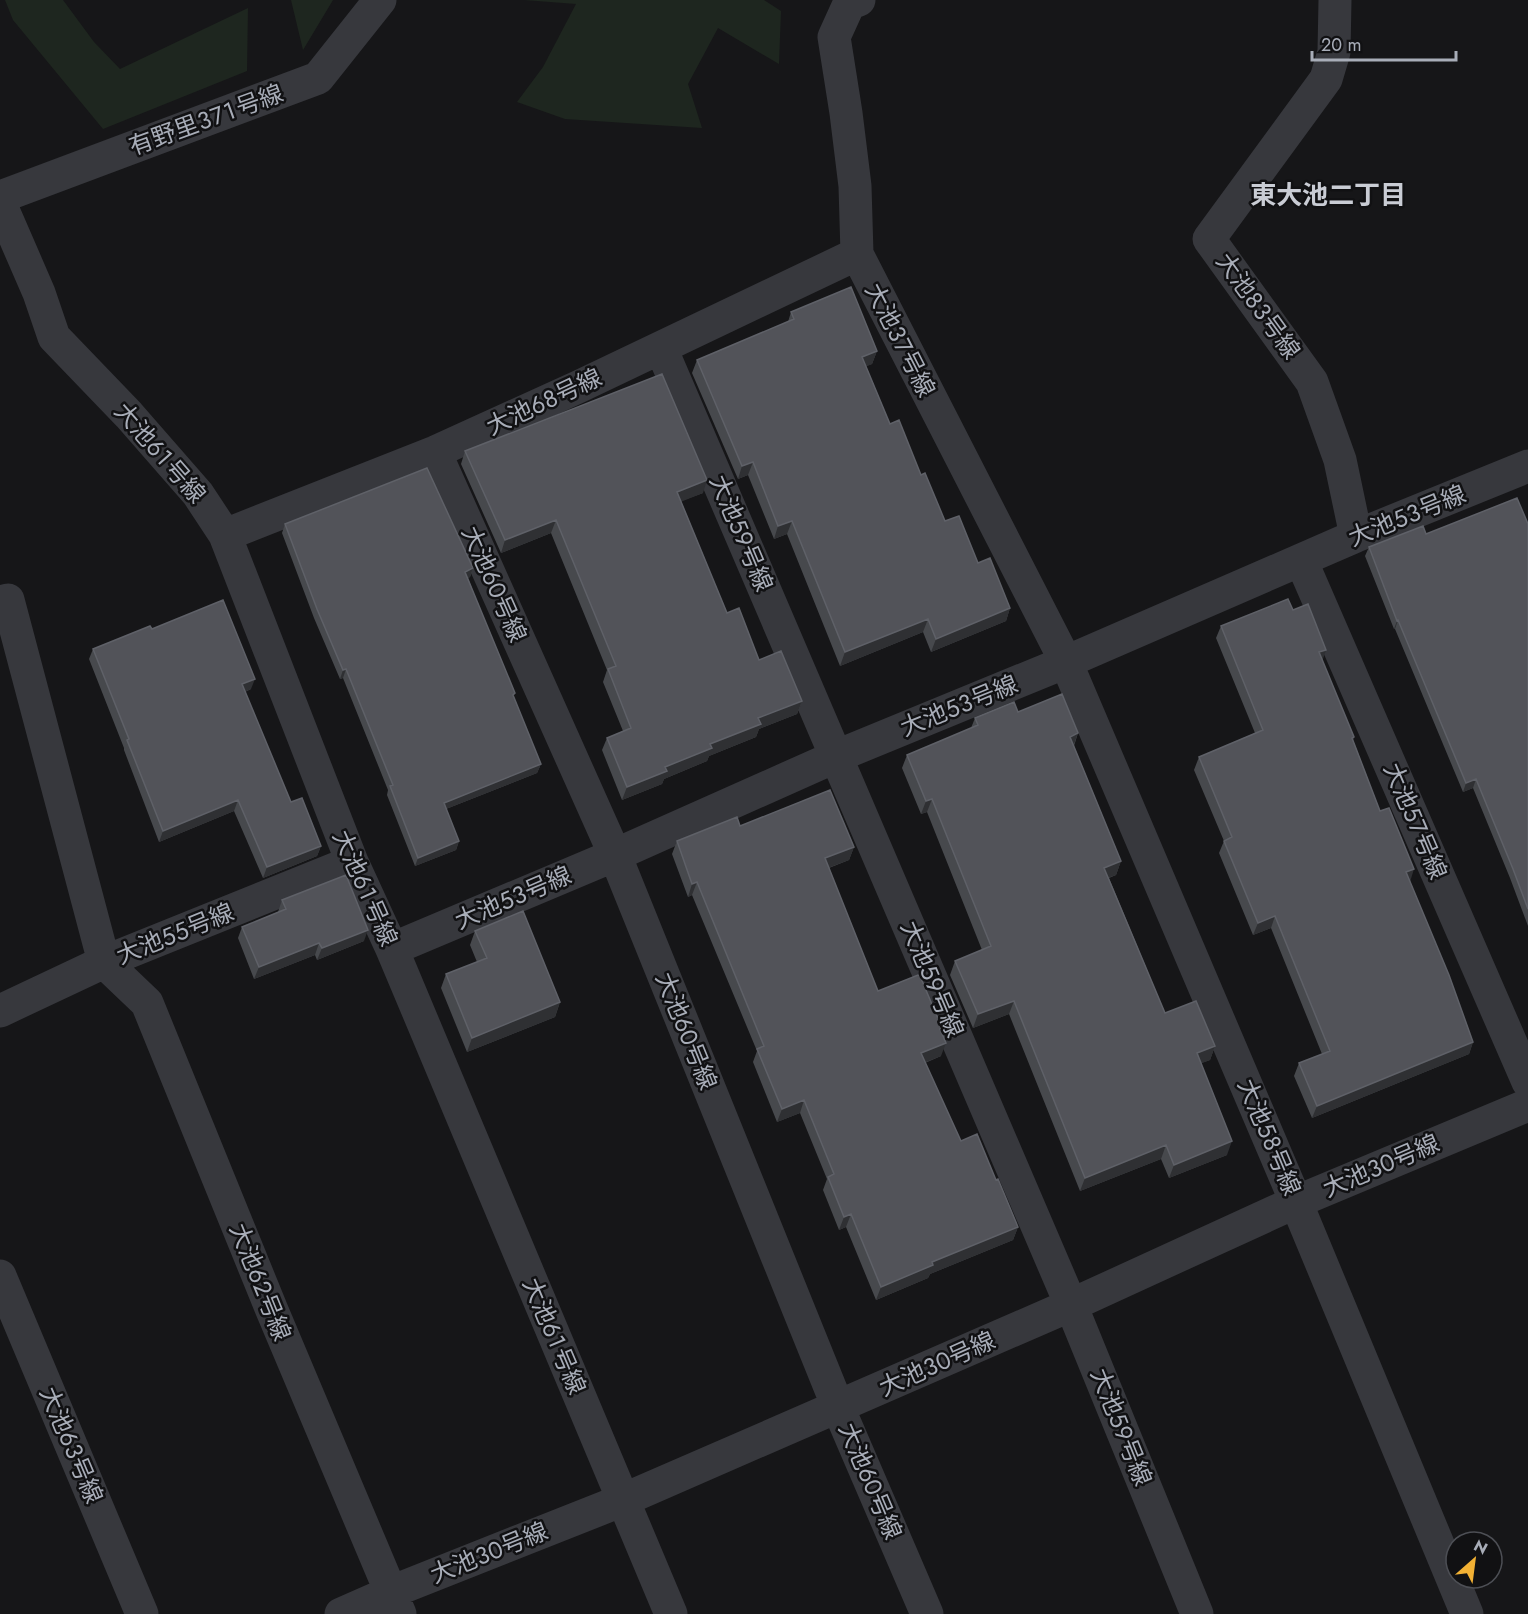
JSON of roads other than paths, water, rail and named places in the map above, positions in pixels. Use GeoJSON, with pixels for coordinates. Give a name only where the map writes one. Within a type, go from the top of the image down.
{"type":"FeatureCollection","features":[{"type":"Feature","properties":{"kind":"street","name":"有野里３７１号線"},"geometry":{"type":"LineString","coordinates":[[0,197],[318,78],[380,0]]}},
{"type":"Feature","properties":{"kind":"street","name":"大池３７号線"},"geometry":{"type":"LineString","coordinates":[[859,0],[849,4],[834,37],[855,186],[857,254],[1066,662]]}},
{"type":"Feature","properties":{"kind":"street","name":"大池８３号線"},"geometry":{"type":"LineString","coordinates":[[1335,0],[1334,52],[1326,79],[1209,239],[1312,382],[1340,460],[1356,536]]}},
{"type":"Feature","properties":{"kind":"street","name":"大池６１号線"},"geometry":{"type":"LineString","coordinates":[[0,203],[39,293],[54,337],[129,415],[198,494],[225,535],[352,862],[392,949],[671,1614]]}},
{"type":"Feature","properties":{"kind":"street","name":"大池６８号線"},"geometry":{"type":"LineString","coordinates":[[225,535],[435,452],[661,348],[857,254]]}},
{"type":"Feature","properties":{"kind":"street","name":"大池５９号線"},"geometry":{"type":"LineString","coordinates":[[661,348],[1071,1305],[1197,1614]]}},
{"type":"Feature","properties":{"kind":"street","name":"大池６０号線"},"geometry":{"type":"LineString","coordinates":[[435,452],[615,855],[838,1407],[927,1614]]}},
{"type":"Feature","properties":{"kind":"street","name":"大池５３号線"},"geometry":{"type":"LineString","coordinates":[[392,949],[615,855],[837,756],[1066,662],[1356,536],[1528,466]]}},
{"type":"Feature","properties":{"kind":"street","name":"大池５７号線"},"geometry":{"type":"LineString","coordinates":[[1301,560],[1528,1082]]}},
{"type":"Feature","properties":{"kind":"street"},"geometry":{"type":"LineString","coordinates":[[0,602],[8,600],[104,962]]}},
{"type":"Feature","properties":{"kind":"street","name":"大池５８号線"},"geometry":{"type":"LineString","coordinates":[[1066,662],[1296,1202],[1467,1614]]}},
{"type":"Feature","properties":{"kind":"street","name":"大池５５号線"},"geometry":{"type":"LineString","coordinates":[[0,1011],[104,962],[352,862]]}},
{"type":"Feature","properties":{"kind":"street","name":"大池６２号線"},"geometry":{"type":"LineString","coordinates":[[104,962],[147,1003],[271,1308],[395,1603]]}},
{"type":"Feature","properties":{"kind":"street","name":"大池３０号線"},"geometry":{"type":"LineString","coordinates":[[341,1614],[395,1603],[623,1500],[1071,1305],[1296,1202],[1528,1105]]}},
{"type":"Feature","properties":{"kind":"street","name":"大池６３号線"},"geometry":{"type":"LineString","coordinates":[[0,1276],[142,1614]]}},
{"type":"Feature","properties":{"kind":"district","name":"東大池二丁目"},"geometry":{"type":"Point","coordinates":[1328,195]}}]}
